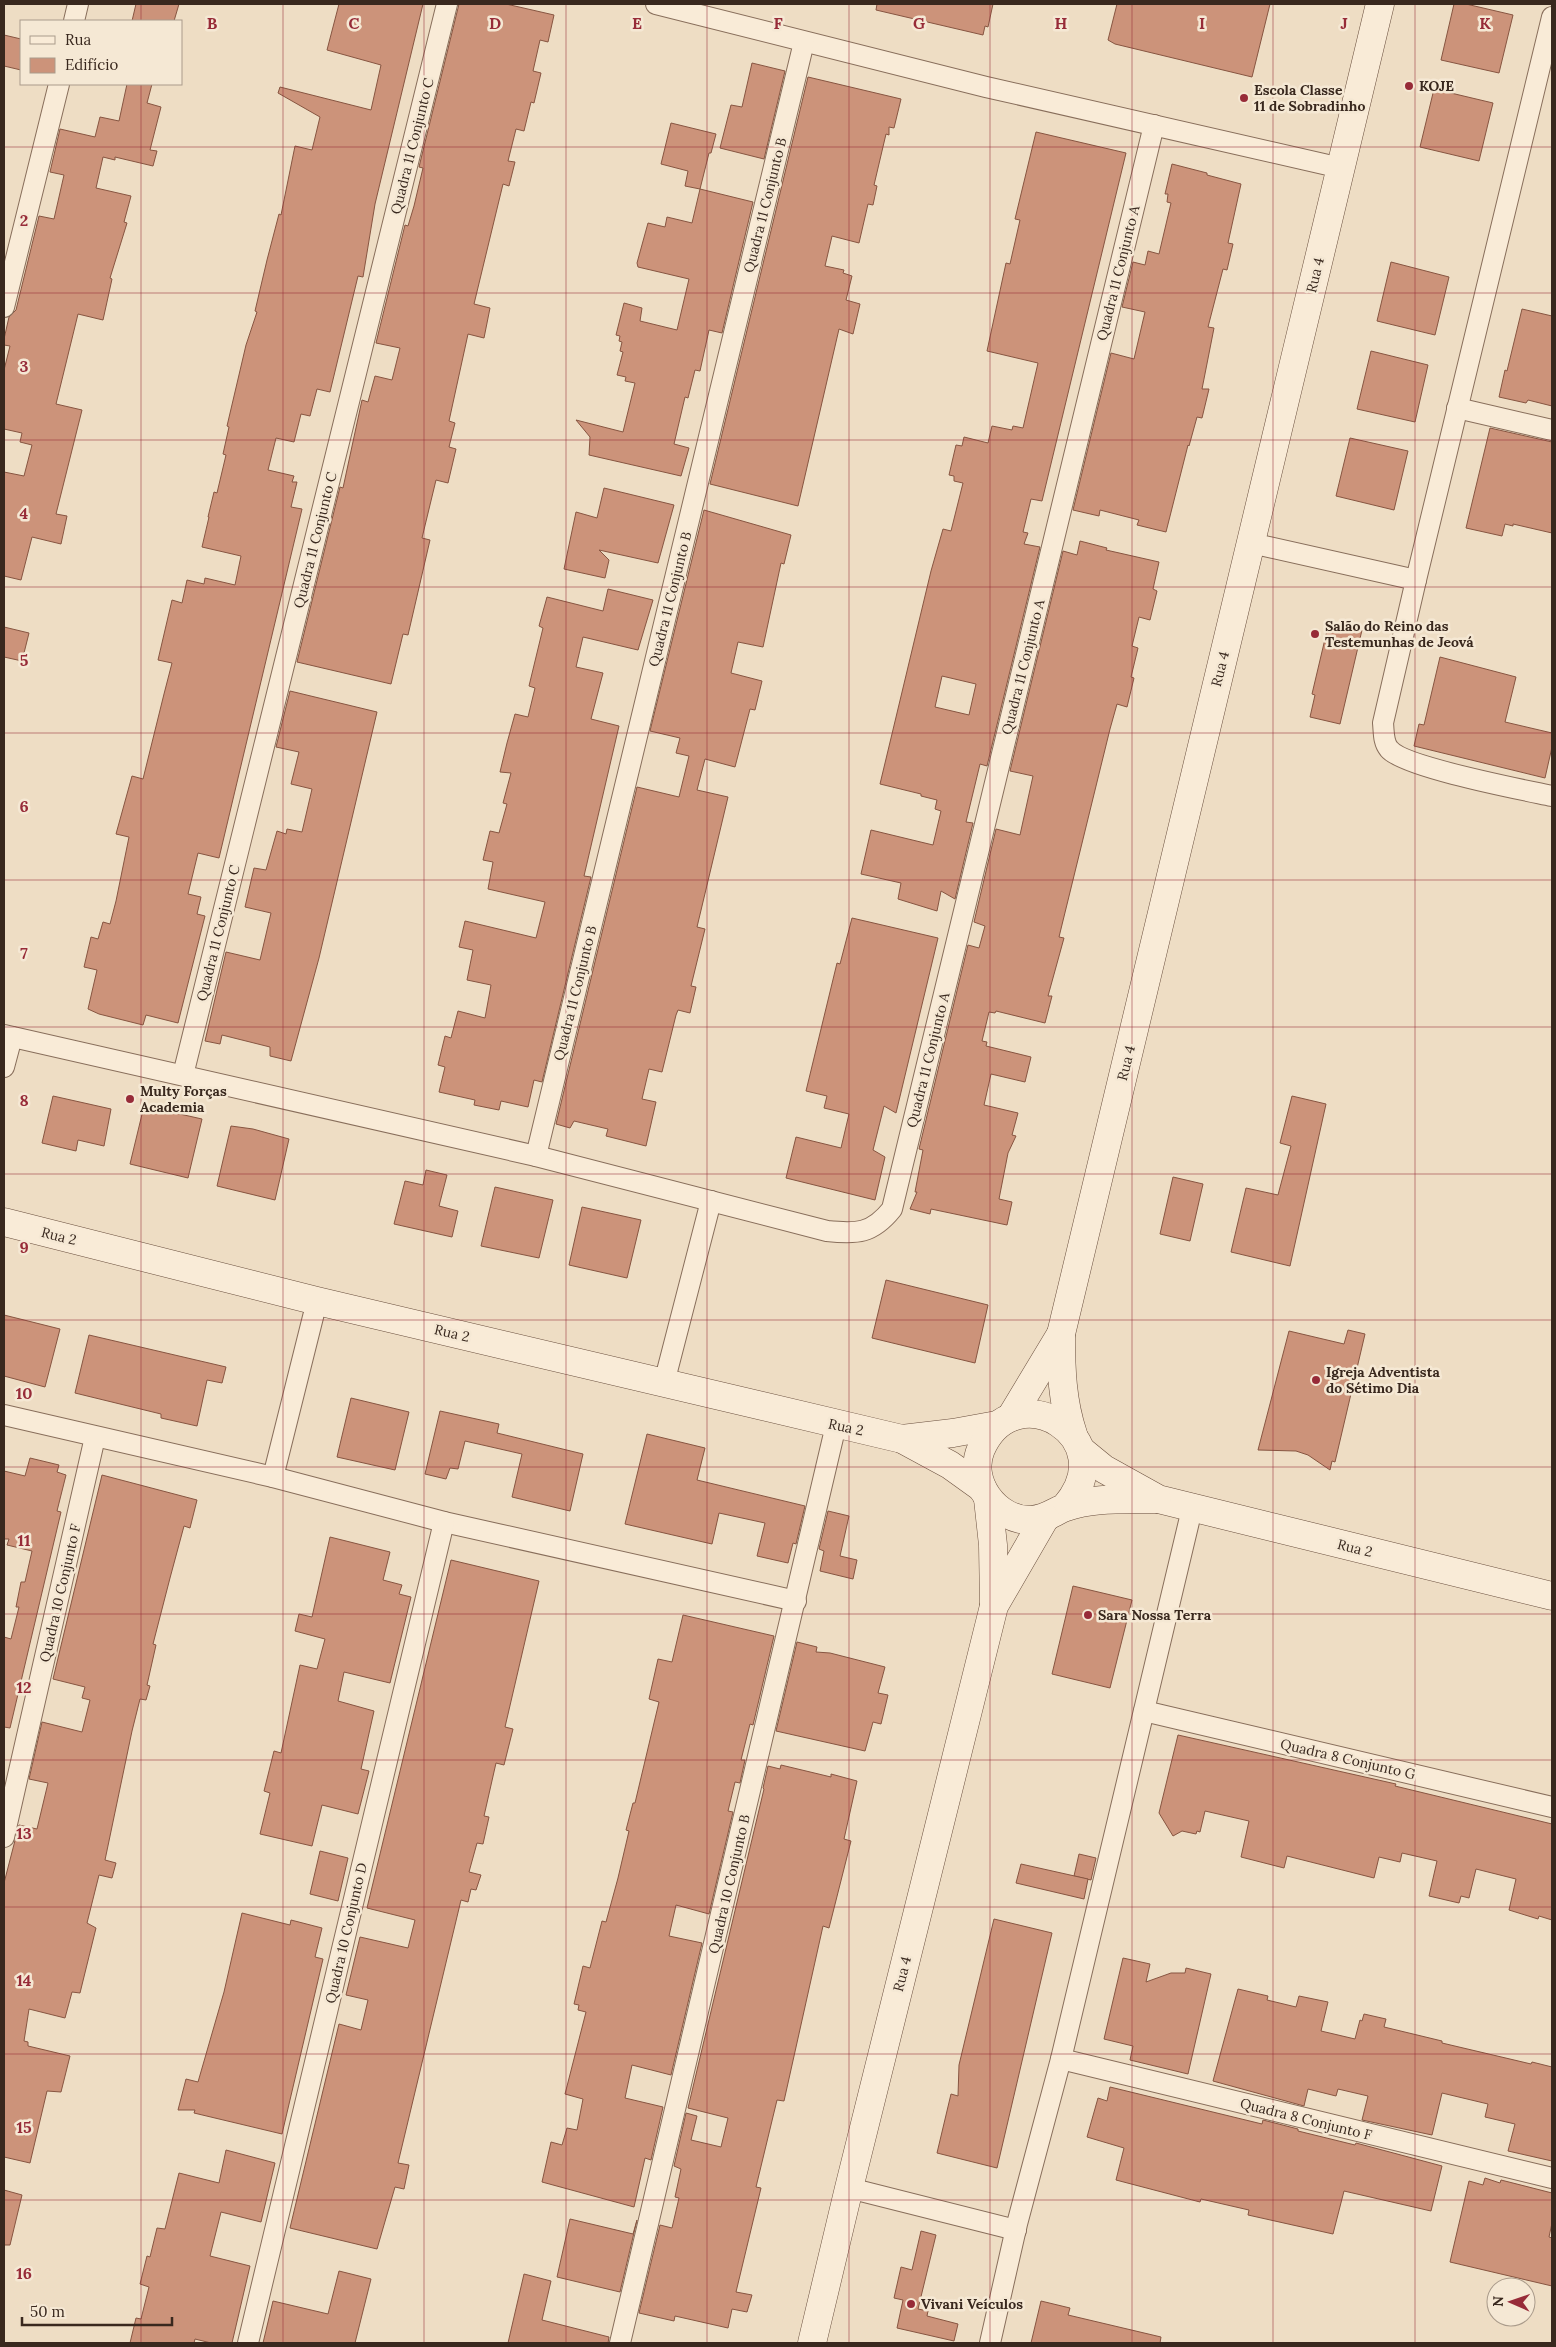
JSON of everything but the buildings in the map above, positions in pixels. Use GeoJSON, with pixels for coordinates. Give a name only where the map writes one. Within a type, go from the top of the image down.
{"type":"FeatureCollection","features":[{"type":"Feature","properties":{"kind":"street"},"geometry":{"type":"LineString","coordinates":[[74,20],[78,4]]}},
{"type":"Feature","properties":{"kind":"street","name":"Quadra 11 Conjunto C"},"geometry":{"type":"LineString","coordinates":[[183,1076],[447,4]]}},
{"type":"Feature","properties":{"kind":"street"},"geometry":{"type":"LineString","coordinates":[[656,4],[986,87],[1340,168]]}},
{"type":"Feature","properties":{"kind":"street","name":"Rua 4"},"geometry":{"type":"LineString","coordinates":[[1060,1334],[1380,4]]}},
{"type":"Feature","properties":{"kind":"street"},"geometry":{"type":"LineString","coordinates":[[1552,17],[1547,55],[1457,408],[1383,723],[1384,739],[1389,750],[1415,764],[1552,796]]}},
{"type":"Feature","properties":{"kind":"street","name":"Quadra 11 Conjunto B"},"geometry":{"type":"LineString","coordinates":[[536,1156],[804,42]]}},
{"type":"Feature","properties":{"kind":"street"},"geometry":{"type":"LineString","coordinates":[[4,307],[59,85]]}},
{"type":"Feature","properties":{"kind":"street","name":"Quadra 11 Conjunto A"},"geometry":{"type":"LineString","coordinates":[[711,1202],[827,1230],[853,1233],[868,1230],[882,1222],[892,1209],[1154,124]]}},
{"type":"Feature","properties":{"kind":"street"},"geometry":{"type":"LineString","coordinates":[[1457,408],[1552,430]]}},
{"type":"Feature","properties":{"kind":"street"},"geometry":{"type":"LineString","coordinates":[[1250,543],[1416,580]]}},
{"type":"Feature","properties":{"kind":"street"},"geometry":{"type":"LineString","coordinates":[[4,1068],[8,1036],[536,1156],[711,1202],[664,1384]]}},
{"type":"Feature","properties":{"kind":"street","name":"Rua 2"},"geometry":{"type":"LineString","coordinates":[[4,1222],[317,1301],[836,1425],[902,1439]]}},
{"type":"Feature","properties":{"kind":"street"},"geometry":{"type":"LineString","coordinates":[[274,1477],[317,1301]]}},
{"type":"Feature","properties":{"kind":"street"},"geometry":{"type":"LineString","coordinates":[[994,1606],[993,1545],[985,1494],[978,1472],[979,1454],[986,1438],[1004,1421],[1060,1334]]}},
{"type":"Feature","properties":{"kind":"street"},"geometry":{"type":"LineString","coordinates":[[994,1606],[1055,1513],[1075,1496],[1082,1482],[1084,1466],[1066,1412],[1062,1387],[1060,1334]]}},
{"type":"Feature","properties":{"kind":"street"},"geometry":{"type":"LineString","coordinates":[[902,1439],[953,1433],[1004,1421],[1028,1413],[1045,1415],[1060,1422],[1104,1469],[1158,1499]]}},
{"type":"Feature","properties":{"kind":"street"},"geometry":{"type":"LineString","coordinates":[[4,1415],[274,1477],[444,1522],[796,1601]]}},
{"type":"Feature","properties":{"kind":"street","name":"Quadra 10 Conjunto B"},"geometry":{"type":"LineString","coordinates":[[620,2343],[836,1425]]}},
{"type":"Feature","properties":{"kind":"street","name":"Quadra 10 Conjunto F"},"geometry":{"type":"LineString","coordinates":[[4,1837],[95,1437]]}},
{"type":"Feature","properties":{"kind":"street"},"geometry":{"type":"LineString","coordinates":[[902,1439],[950,1465],[985,1494],[999,1510],[1014,1517],[1030,1520],[1103,1501],[1158,1499]]}},
{"type":"Feature","properties":{"kind":"street","name":"Rua 2"},"geometry":{"type":"LineString","coordinates":[[1158,1499],[1552,1596]]}},
{"type":"Feature","properties":{"kind":"street"},"geometry":{"type":"LineString","coordinates":[[990,2343],[1016,2230],[1061,2059],[1192,1508]]}},
{"type":"Feature","properties":{"kind":"street","name":"Quadra 10 Conjunto D"},"geometry":{"type":"LineString","coordinates":[[248,2343],[444,1522]]}},
{"type":"Feature","properties":{"kind":"street","name":"Rua 4"},"geometry":{"type":"LineString","coordinates":[[812,2343],[994,1606]]}},
{"type":"Feature","properties":{"kind":"street","name":"Quadra 8 Conjunto G"},"geometry":{"type":"LineString","coordinates":[[1144,1711],[1552,1807]]}},
{"type":"Feature","properties":{"kind":"street","name":"Quadra 8 Conjunto F"},"geometry":{"type":"LineString","coordinates":[[1061,2059],[1552,2178]]}},
{"type":"Feature","properties":{"kind":"street"},"geometry":{"type":"LineString","coordinates":[[849,2188],[1016,2230]]}},
{"type":"Feature","properties":{"kind":"place","name":"KOJE"},"geometry":{"type":"Point","coordinates":[1409,86]}},
{"type":"Feature","properties":{"kind":"place","name":"Escola Classe 11 de Sobradinho"},"geometry":{"type":"Point","coordinates":[1244,98]}},
{"type":"Feature","properties":{"kind":"place","name":"Salão do Reino das Testemunhas de Jeová"},"geometry":{"type":"Point","coordinates":[1315,634]}},
{"type":"Feature","properties":{"kind":"place","name":"Multy Forças Academia"},"geometry":{"type":"Point","coordinates":[130,1099]}},
{"type":"Feature","properties":{"kind":"place","name":"Igreja Adventista do Sétimo Dia"},"geometry":{"type":"Point","coordinates":[1316,1380]}},
{"type":"Feature","properties":{"kind":"place","name":"Sara Nossa Terra"},"geometry":{"type":"Point","coordinates":[1088,1615]}},
{"type":"Feature","properties":{"kind":"place","name":"Vivani Veículos"},"geometry":{"type":"Point","coordinates":[911,2304]}}]}
